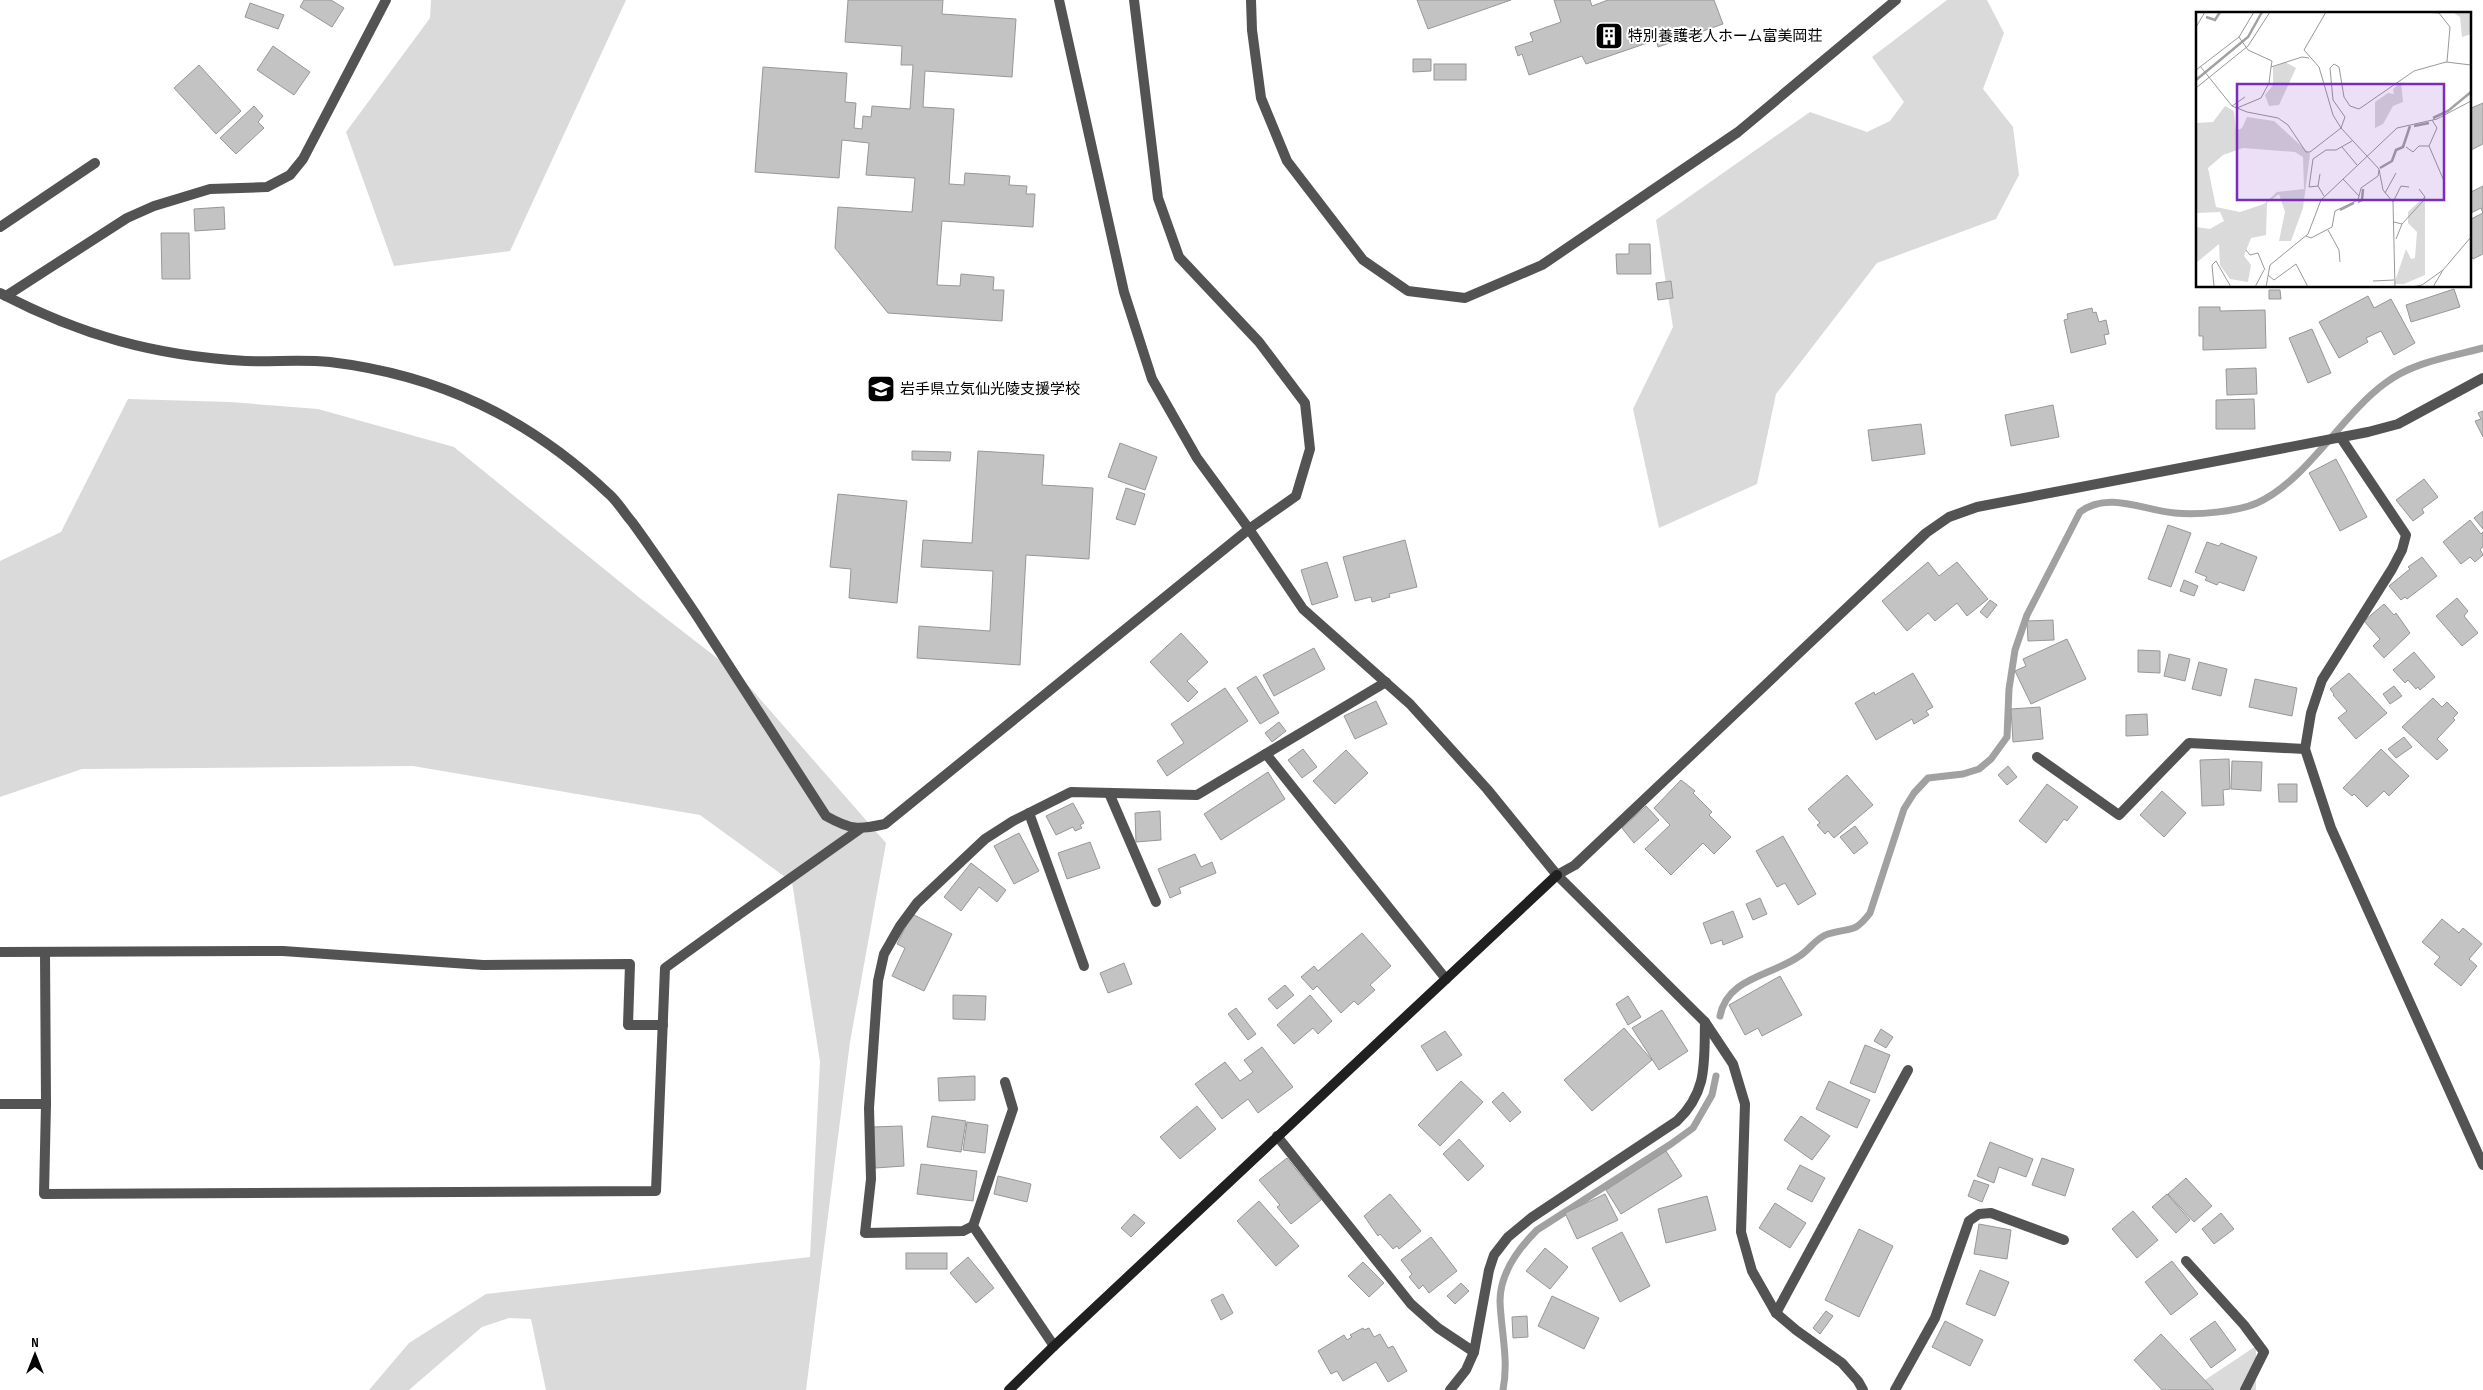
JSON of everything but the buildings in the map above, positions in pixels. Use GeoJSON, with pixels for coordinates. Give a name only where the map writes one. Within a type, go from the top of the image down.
{"type":"FeatureCollection","features":[{"type":"Feature","properties":{"kind":"street"},"geometry":{"type":"LineString","coordinates":[[3,294],[127,218],[154,206],[210,189],[267,187],[290,175],[303,159],[386,0]]}},
{"type":"Feature","properties":{"kind":"street"},"geometry":{"type":"LineString","coordinates":[[1059,0],[1124,292],[1152,379],[1197,458],[1303,608],[1410,704],[1487,789],[1557,875],[1705,1022],[1733,1064],[1745,1104],[1740,1232],[1752,1271],[1776,1313],[1842,1363],[1858,1381],[1863,1390]]}},
{"type":"Feature","properties":{"kind":"street"},"geometry":{"type":"LineString","coordinates":[[3,294],[65,324],[122,343],[185,355],[245,361],[327,362],[393,372],[443,387],[502,414],[553,446],[611,495],[657,556],[826,816],[846,827],[860,829],[885,824],[1248,529],[1296,496],[1310,449],[1305,403],[1259,342],[1179,257],[1158,198],[1134,0]]}},
{"type":"Feature","properties":{"kind":"street"},"geometry":{"type":"LineString","coordinates":[[1251,0],[1252,30],[1261,98],[1287,161],[1363,260],[1408,291],[1465,298],[1542,265],[1738,132],[1896,0]]}},
{"type":"Feature","properties":{"kind":"street"},"geometry":{"type":"LineString","coordinates":[[0,227],[95,163]]}},
{"type":"Feature","properties":{"kind":"street"},"geometry":{"type":"LineString","coordinates":[[1009,1390],[1277,1136],[1557,875],[1575,865],[1926,534],[1950,517],[1978,507],[2050,492],[2338,439],[2398,424],[2483,378]]}},
{"type":"Feature","properties":{"kind":"street"},"geometry":{"type":"LineString","coordinates":[[2338,439],[2406,535],[2402,550],[2392,569],[2322,680],[2311,713],[2305,749],[2331,828],[2483,1165]]}},
{"type":"Feature","properties":{"kind":"street"},"geometry":{"type":"LineString","coordinates":[[1005,1082],[1013,1109],[973,1226],[963,1231],[865,1233],[871,1179],[870,1108],[878,981],[884,954],[900,926],[917,903],[985,839],[1029,813],[1071,792],[1196,795],[1386,682]]}},
{"type":"Feature","properties":{"kind":"street"},"geometry":{"type":"LineString","coordinates":[[2037,756],[2119,815],[2189,743],[2305,749]]}},
{"type":"Feature","properties":{"kind":"street"},"geometry":{"type":"LineString","coordinates":[[1266,754],[1446,979]]}},
{"type":"Feature","properties":{"kind":"street"},"geometry":{"type":"LineString","coordinates":[[1109,793],[1156,902]]}},
{"type":"Feature","properties":{"kind":"street"},"geometry":{"type":"LineString","coordinates":[[1029,813],[1084,966]]}},
{"type":"Feature","properties":{"kind":"street"},"geometry":{"type":"LineString","coordinates":[[46,952],[44,1194],[656,1191],[665,968],[860,829]]}},
{"type":"Feature","properties":{"kind":"street"},"geometry":{"type":"LineString","coordinates":[[0,952],[283,951],[483,965],[630,964],[628,1025],[662,1025]]}},
{"type":"Feature","properties":{"kind":"street"},"geometry":{"type":"LineString","coordinates":[[1450,1390],[1466,1370],[1474,1352],[1489,1270],[1494,1255],[1508,1237],[1531,1218],[1678,1121],[1691,1108],[1703,1077],[1705,1022]]}},
{"type":"Feature","properties":{"kind":"street"},"geometry":{"type":"LineString","coordinates":[[1776,1313],[1908,1070]]}},
{"type":"Feature","properties":{"kind":"street"},"geometry":{"type":"LineString","coordinates":[[0,1104],[46,1104]]}},
{"type":"Feature","properties":{"kind":"street"},"geometry":{"type":"LineString","coordinates":[[1277,1136],[1411,1304],[1438,1328],[1474,1352]]}},
{"type":"Feature","properties":{"kind":"street"},"geometry":{"type":"LineString","coordinates":[[1895,1390],[1936,1318],[1970,1221],[1979,1214],[1991,1213],[2064,1240]]}},
{"type":"Feature","properties":{"kind":"street"},"geometry":{"type":"LineString","coordinates":[[973,1226],[1054,1346]]}},
{"type":"Feature","properties":{"kind":"street"},"geometry":{"type":"LineString","coordinates":[[2186,1261],[2244,1325],[2264,1352],[2245,1390]]}},
{"type":"Feature","properties":{"kind":"shaded area"},"geometry":{"type":"Polygon","coordinates":[[[431,0],[626,0],[510,251],[394,266],[346,132],[430,18],[431,0]]]}},
{"type":"Feature","properties":{"kind":"shaded area"},"geometry":{"type":"Polygon","coordinates":[[[1947,0],[1987,0],[2004,33],[1983,89],[2013,127],[2019,175],[1996,219],[1877,263],[1776,394],[1757,484],[1659,528],[1633,409],[1673,327],[1656,220],[1810,112],[1867,132],[1890,121],[1904,102],[1872,57],[1947,0]]]}},
{"type":"Feature","properties":{"kind":"shaded area"},"geometry":{"type":"Polygon","coordinates":[[[128,399],[230,402],[318,409],[454,447],[641,599],[739,675],[886,843],[850,1042],[806,1390],[546,1390],[531,1319],[509,1318],[482,1327],[409,1390],[369,1390],[409,1343],[486,1294],[810,1257],[820,1062],[792,882],[700,815],[413,766],[82,769],[0,797],[0,561],[61,532],[128,399]]]}},
{"type":"Feature","properties":{"kind":"shaded area"},"geometry":{"type":"Polygon","coordinates":[[[2256,1346],[2256,1390],[2190,1390],[2256,1346]]]}},
{"type":"Feature","properties":{"kind":"waterway"},"geometry":{"type":"LineString","coordinates":[[1720,1016],[1724,1003],[1731,993],[1740,986],[1798,957],[1823,936],[1852,929],[1865,920],[1870,913],[1904,809],[1914,793],[1928,778],[1963,774],[1979,769],[1991,759],[2007,737],[2009,689],[2015,650],[2027,615],[2080,512],[2091,506],[2114,502],[2175,513],[2194,514],[2228,511],[2257,503],[2275,493],[2291,480],[2368,397],[2384,384],[2419,365],[2483,348]]}},
{"type":"Feature","properties":{"kind":"waterway"},"geometry":{"type":"LineString","coordinates":[[1503,1390],[1505,1368],[1500,1301],[1501,1291],[1507,1271],[1517,1253],[1537,1230],[1693,1128],[1712,1095],[1716,1076]]}},
{"type":"Feature","properties":{"kind":"place","name":"特別養護老人ホーム富美岡荘"},"geometry":{"type":"Point","coordinates":[1609,36]}},
{"type":"Feature","properties":{"kind":"place","name":"岩手県立気仙光陵支援学校"},"geometry":{"type":"Point","coordinates":[881,389]}}]}
